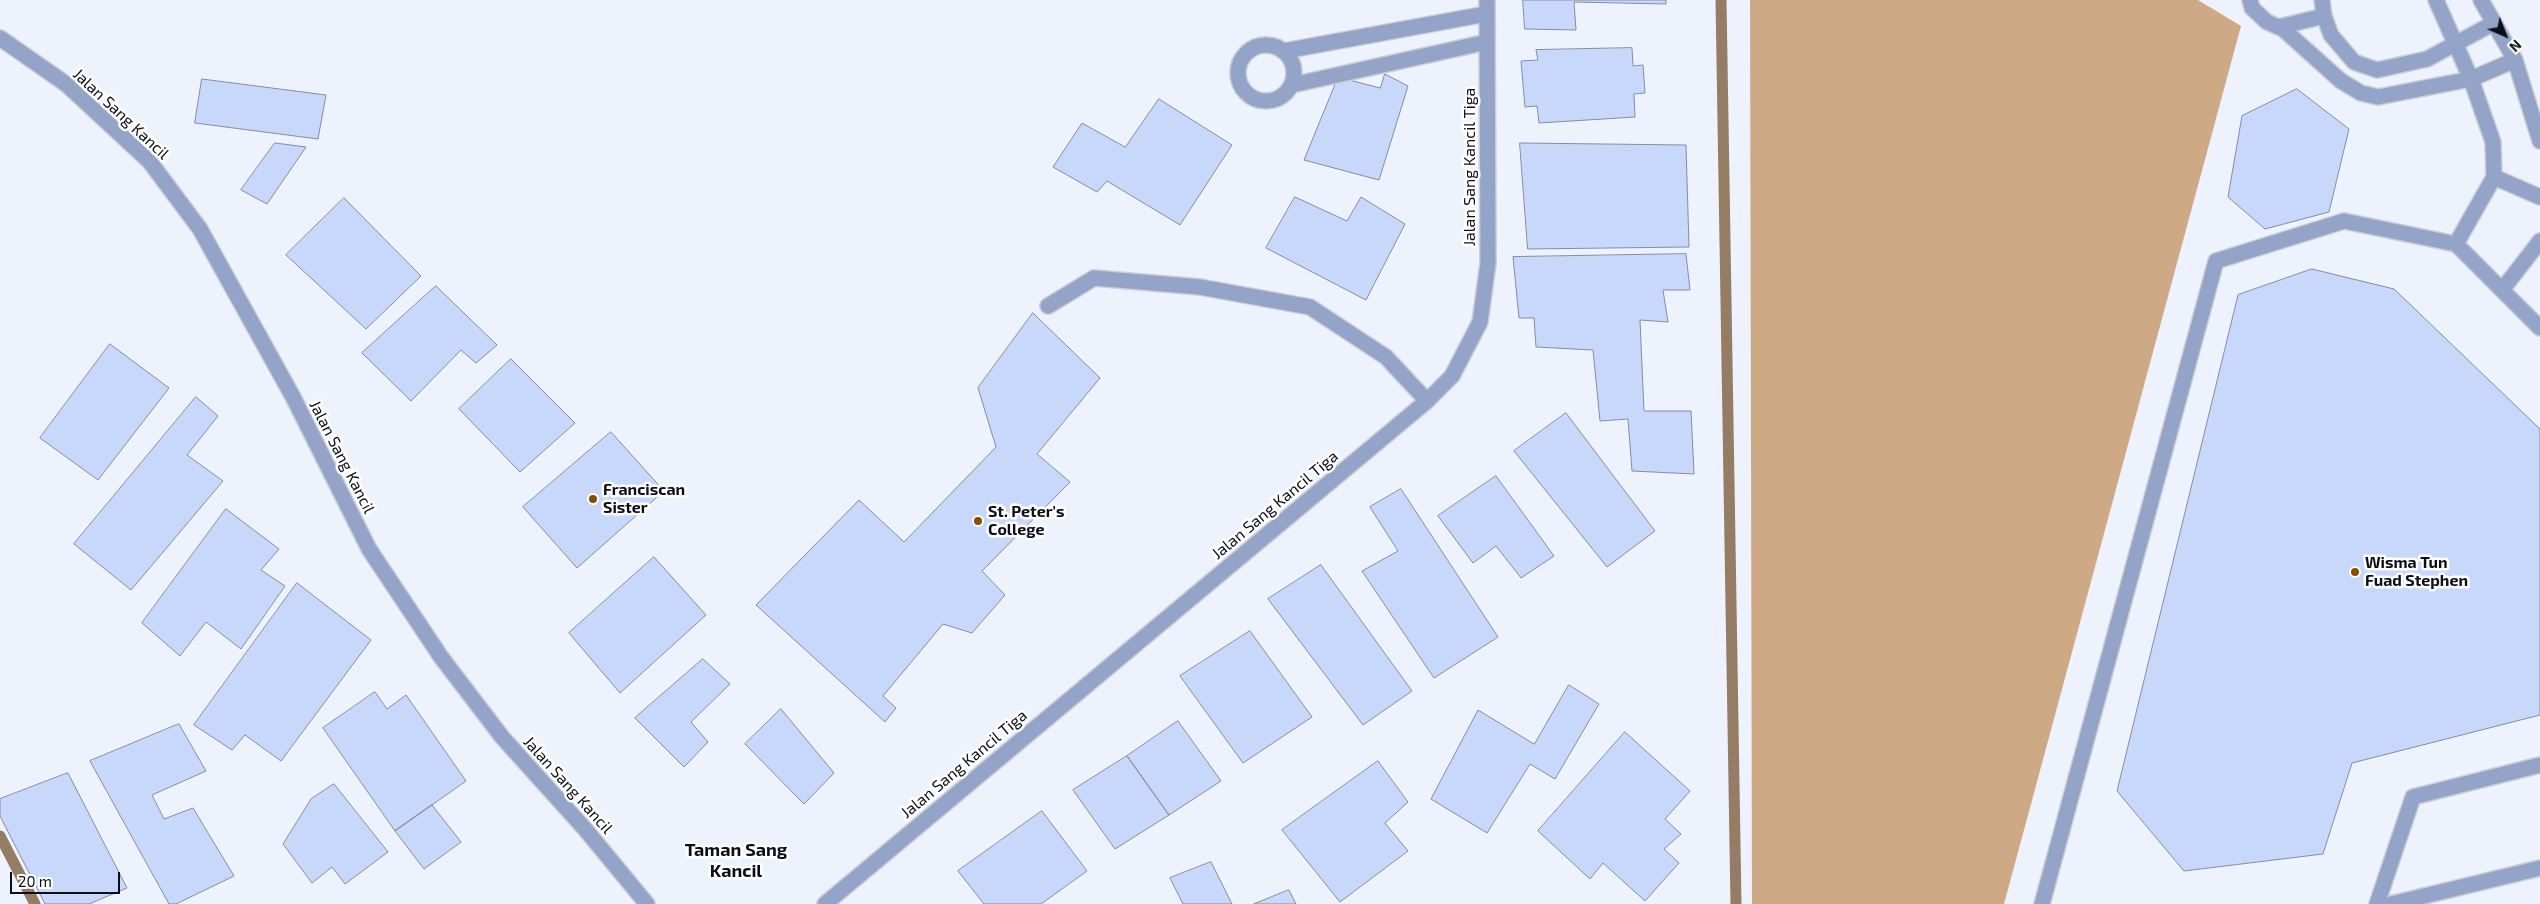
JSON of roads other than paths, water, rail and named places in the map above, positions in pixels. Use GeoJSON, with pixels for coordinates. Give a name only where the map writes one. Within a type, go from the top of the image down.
{"type":"FeatureCollection","features":[{"type":"Feature","properties":{"kind":"street"},"geometry":{"type":"LineString","coordinates":[[2250,0],[2252,8],[2267,22],[2279,27],[2298,41],[2341,81],[2361,93],[2378,97],[2472,79],[2515,60]]}},
{"type":"Feature","properties":{"kind":"street"},"geometry":{"type":"LineString","coordinates":[[2322,0],[2324,16],[2332,35],[2354,62],[2377,70],[2427,59],[2455,42],[2494,23]]}},
{"type":"Feature","properties":{"kind":"street"},"geometry":{"type":"LineString","coordinates":[[2436,0],[2472,79],[2493,142],[2494,177],[2456,244]]}},
{"type":"Feature","properties":{"kind":"street"},"geometry":{"type":"LineString","coordinates":[[2480,0],[2515,60],[2540,141]]}},
{"type":"Feature","properties":{"kind":"street"},"geometry":{"type":"LineString","coordinates":[[1486,7],[1284,51],[1266,45],[1248,51],[1242,58],[1238,77],[1245,93],[1262,102],[1280,98],[1292,85],[1487,42]]}},
{"type":"Feature","properties":{"kind":"street","name":"Jalan Sang Kancil Tiga"},"geometry":{"type":"LineString","coordinates":[[825,904],[1427,401],[1452,376],[1480,322],[1488,262],[1486,7]]}},
{"type":"Feature","properties":{"kind":"street"},"geometry":{"type":"LineString","coordinates":[[2279,27],[2324,16]]}},
{"type":"Feature","properties":{"kind":"street","name":"Jalan Sang Kancil"},"geometry":{"type":"LineString","coordinates":[[0,38],[66,84],[150,162],[200,229],[289,390],[369,549],[441,657],[502,737],[585,829],[647,904]]}},
{"type":"Feature","properties":{"kind":"street"},"geometry":{"type":"LineString","coordinates":[[1284,51],[1294,66],[1292,85]]}},
{"type":"Feature","properties":{"kind":"street"},"geometry":{"type":"LineString","coordinates":[[2494,177],[2540,197]]}},
{"type":"Feature","properties":{"kind":"street"},"geometry":{"type":"LineString","coordinates":[[2042,904],[2216,261],[2344,220],[2456,244],[2540,328]]}},
{"type":"Feature","properties":{"kind":"street"},"geometry":{"type":"LineString","coordinates":[[2502,290],[2540,241]]}},
{"type":"Feature","properties":{"kind":"street"},"geometry":{"type":"LineString","coordinates":[[1048,306],[1094,278],[1200,287],[1310,307],[1386,357],[1427,401]]}},
{"type":"Feature","properties":{"kind":"street"},"geometry":{"type":"LineString","coordinates":[[2377,904],[2413,797],[2540,766]]}},
{"type":"Feature","properties":{"kind":"street"},"geometry":{"type":"LineString","coordinates":[[2391,904],[2540,868]]}},
{"type":"Feature","properties":{"kind":"waterway"},"geometry":{"type":"LineString","coordinates":[[1721,0],[1736,904]]}},
{"type":"Feature","properties":{"kind":"waterway"},"geometry":{"type":"LineString","coordinates":[[0,836],[35,904]]}},
{"type":"Feature","properties":{"kind":"place","name":"Franciscan Sister"},"geometry":{"type":"Point","coordinates":[593,499]}},
{"type":"Feature","properties":{"kind":"place","name":"St. Peter's College"},"geometry":{"type":"Point","coordinates":[978,521]}},
{"type":"Feature","properties":{"kind":"place","name":"Wisma Tun Fuad Stephen"},"geometry":{"type":"Point","coordinates":[2355,572]}},
{"type":"Feature","properties":{"kind":"district","name":"Taman Sang Kancil"},"geometry":{"type":"Point","coordinates":[736,860]}}]}
